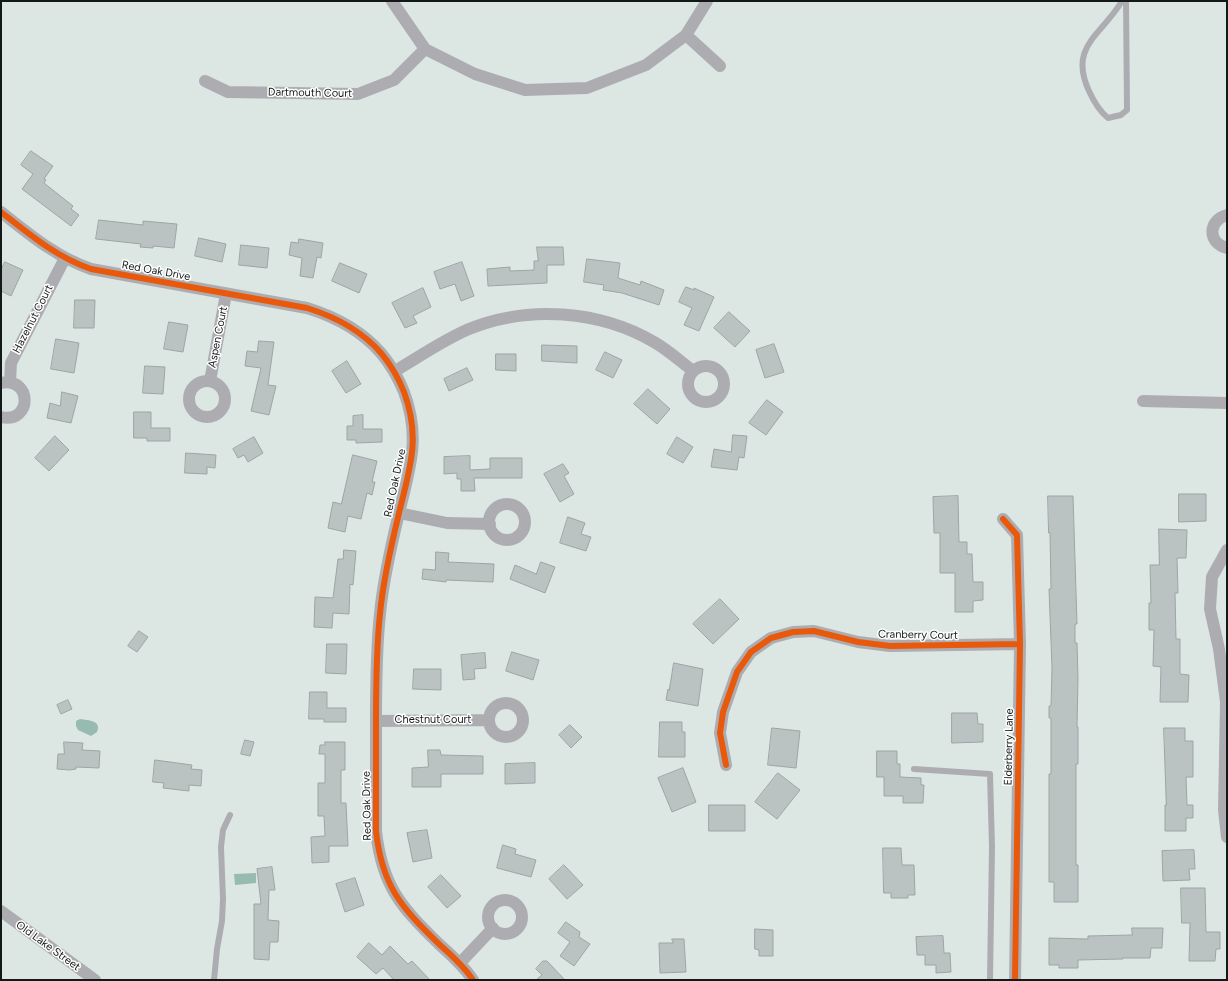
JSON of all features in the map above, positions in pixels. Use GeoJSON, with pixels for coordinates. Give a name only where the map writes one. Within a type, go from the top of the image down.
{"type":"FeatureCollection","features":[{"type":"Feature","properties":{"kind":"street"},"geometry":{"type":"LineString","coordinates":[[392,1],[425,49],[475,74],[525,90],[587,88],[646,65],[686,35],[707,1]]}},
{"type":"Feature","properties":{"kind":"street"},"geometry":{"type":"LineString","coordinates":[[686,35],[720,66]]}},
{"type":"Feature","properties":{"kind":"street","name":"Dartmouth Court"},"geometry":{"type":"LineString","coordinates":[[205,81],[228,92],[358,94],[394,80],[425,49]]}},
{"type":"Feature","properties":{"kind":"street","name":"Red Oak Drive"},"geometry":{"type":"LineString","coordinates":[[1,212],[55,253],[83,266],[96,270],[307,308],[331,316],[353,328],[366,338],[385,357],[394,371],[408,404],[412,419],[413,432],[411,461],[387,565],[380,612],[376,677],[376,831],[380,857],[386,874],[394,892],[407,912],[460,963],[473,980]]}},
{"type":"Feature","properties":{"kind":"street"},"geometry":{"type":"LineString","coordinates":[[1227,215],[1217,220],[1212,230],[1214,240],[1218,244],[1227,248]]}},
{"type":"Feature","properties":{"kind":"street","name":"Hazelnut Court"},"geometry":{"type":"LineString","coordinates":[[1,417],[10,418],[19,414],[22,410],[25,402],[24,393],[14,383],[5,382],[11,363],[65,258]]}},
{"type":"Feature","properties":{"kind":"street","name":"Aspen Court"},"geometry":{"type":"LineString","coordinates":[[210,381],[226,294]]}},
{"type":"Feature","properties":{"kind":"street"},"geometry":{"type":"LineString","coordinates":[[394,371],[452,338],[482,325],[528,315],[553,314],[598,319],[631,330],[668,350],[693,371]]}},
{"type":"Feature","properties":{"kind":"street"},"geometry":{"type":"LineString","coordinates":[[1143,401],[1227,403]]}},
{"type":"Feature","properties":{"kind":"street"},"geometry":{"type":"LineString","coordinates":[[399,513],[447,523],[490,524]]}},
{"type":"Feature","properties":{"kind":"street","name":"Elderberry Lane"},"geometry":{"type":"LineString","coordinates":[[1003,519],[1017,536],[1020,644],[1015,980]]}},
{"type":"Feature","properties":{"kind":"street"},"geometry":{"type":"LineString","coordinates":[[1227,550],[1212,577],[1210,609],[1219,649],[1226,702],[1224,810],[1227,837]]}},
{"type":"Feature","properties":{"kind":"street","name":"Cranberry Court"},"geometry":{"type":"LineString","coordinates":[[726,765],[720,733],[723,712],[737,672],[751,652],[771,638],[792,632],[814,631],[858,642],[890,646],[1020,644]]}},
{"type":"Feature","properties":{"kind":"street","name":"Chestnut Court"},"geometry":{"type":"LineString","coordinates":[[376,721],[489,720]]}},
{"type":"Feature","properties":{"kind":"street","name":"Old Lake Street"},"geometry":{"type":"LineString","coordinates":[[1,911],[95,980]]}},
{"type":"Feature","properties":{"kind":"street"},"geometry":{"type":"LineString","coordinates":[[460,963],[492,928]]}},
{"type":"Feature","properties":{"kind":"lane"},"geometry":{"type":"LineString","coordinates":[[1122,1],[1109,19],[1089,41],[1082,61],[1082,69],[1094,102],[1101,113],[1108,118],[1121,115],[1127,110],[1126,1]]}},
{"type":"Feature","properties":{"kind":"lane"},"geometry":{"type":"LineString","coordinates":[[914,769],[990,774],[992,847],[990,980]]}},
{"type":"Feature","properties":{"kind":"lane"},"geometry":{"type":"LineString","coordinates":[[214,980],[222,921],[223,899],[221,847],[223,830],[230,815]]}},
{"type":"Feature","properties":{"kind":"shaded area"},"geometry":{"type":"Polygon","coordinates":[[[80,719],[96,723],[98,725],[97,732],[91,736],[78,730],[76,721],[80,719]]]}},
{"type":"Feature","properties":{"kind":"shaded area"},"geometry":{"type":"Polygon","coordinates":[[[256,873],[256,883],[235,885],[234,874],[256,873]]]}},
{"type":"Feature","properties":{"kind":"building"},"geometry":{"type":"Polygon","coordinates":[[[31,151],[53,166],[44,179],[46,180],[44,183],[73,206],[71,209],[79,215],[71,226],[22,189],[33,174],[21,165],[31,151]]]}},
{"type":"Feature","properties":{"kind":"building"},"geometry":{"type":"Polygon","coordinates":[[[99,220],[143,225],[143,221],[177,224],[174,248],[153,246],[153,248],[140,247],[141,244],[96,239],[99,220]]]}},
{"type":"Feature","properties":{"kind":"building"},"geometry":{"type":"Polygon","coordinates":[[[199,238],[226,244],[222,262],[195,256],[199,238]]]}},
{"type":"Feature","properties":{"kind":"building"},"geometry":{"type":"Polygon","coordinates":[[[299,239],[323,243],[321,258],[317,257],[313,278],[300,276],[302,258],[289,255],[291,242],[298,243],[299,239]]]}},
{"type":"Feature","properties":{"kind":"building"},"geometry":{"type":"Polygon","coordinates":[[[241,245],[269,248],[267,268],[239,265],[241,245]]]}},
{"type":"Feature","properties":{"kind":"building"},"geometry":{"type":"Polygon","coordinates":[[[537,247],[563,247],[564,265],[547,265],[547,283],[488,286],[487,269],[510,267],[510,271],[534,270],[534,261],[538,261],[537,247]]]}},
{"type":"Feature","properties":{"kind":"building"},"geometry":{"type":"Polygon","coordinates":[[[587,259],[620,263],[618,278],[640,285],[641,281],[664,290],[659,305],[622,293],[603,290],[604,285],[584,282],[587,259]]]}},
{"type":"Feature","properties":{"kind":"building"},"geometry":{"type":"Polygon","coordinates":[[[5,262],[23,270],[11,296],[1,291],[1,270],[5,262]]]}},
{"type":"Feature","properties":{"kind":"building"},"geometry":{"type":"Polygon","coordinates":[[[462,262],[474,296],[461,301],[455,284],[440,289],[434,272],[462,262]]]}},
{"type":"Feature","properties":{"kind":"building"},"geometry":{"type":"Polygon","coordinates":[[[340,263],[367,274],[359,293],[332,281],[340,263]]]}},
{"type":"Feature","properties":{"kind":"building"},"geometry":{"type":"Polygon","coordinates":[[[686,287],[694,290],[694,288],[714,297],[699,331],[684,325],[692,308],[679,302],[686,287]]]}},
{"type":"Feature","properties":{"kind":"building"},"geometry":{"type":"Polygon","coordinates":[[[423,288],[431,307],[413,316],[417,323],[405,328],[392,303],[423,288]]]}},
{"type":"Feature","properties":{"kind":"building"},"geometry":{"type":"Polygon","coordinates":[[[75,300],[95,300],[94,328],[74,328],[75,300]]]}},
{"type":"Feature","properties":{"kind":"building"},"geometry":{"type":"Polygon","coordinates":[[[729,312],[750,331],[735,347],[714,328],[729,312]]]}},
{"type":"Feature","properties":{"kind":"building"},"geometry":{"type":"Polygon","coordinates":[[[169,322],[188,325],[183,352],[164,349],[169,322]]]}},
{"type":"Feature","properties":{"kind":"building"},"geometry":{"type":"Polygon","coordinates":[[[56,339],[79,343],[74,373],[51,369],[56,339]]]}},
{"type":"Feature","properties":{"kind":"building"},"geometry":{"type":"Polygon","coordinates":[[[259,341],[274,342],[268,385],[276,386],[269,415],[251,411],[261,368],[245,366],[247,351],[257,352],[259,341]]]}},
{"type":"Feature","properties":{"kind":"building"},"geometry":{"type":"Polygon","coordinates":[[[774,344],[784,372],[765,378],[756,350],[774,344]]]}},
{"type":"Feature","properties":{"kind":"building"},"geometry":{"type":"Polygon","coordinates":[[[542,345],[577,346],[577,363],[542,361],[542,345]]]}},
{"type":"Feature","properties":{"kind":"building"},"geometry":{"type":"Polygon","coordinates":[[[605,352],[622,360],[613,378],[596,370],[605,352]]]}},
{"type":"Feature","properties":{"kind":"building"},"geometry":{"type":"Polygon","coordinates":[[[496,354],[516,354],[516,371],[496,370],[496,354]]]}},
{"type":"Feature","properties":{"kind":"building"},"geometry":{"type":"Polygon","coordinates":[[[347,361],[361,384],[346,393],[332,371],[347,361]]]}},
{"type":"Feature","properties":{"kind":"building"},"geometry":{"type":"Polygon","coordinates":[[[145,366],[165,367],[163,394],[143,393],[145,366]]]}},
{"type":"Feature","properties":{"kind":"building"},"geometry":{"type":"Polygon","coordinates":[[[467,368],[473,380],[449,391],[444,379],[467,368]]]}},
{"type":"Feature","properties":{"kind":"building"},"geometry":{"type":"Polygon","coordinates":[[[648,389],[670,409],[657,424],[634,404],[648,389]]]}},
{"type":"Feature","properties":{"kind":"building"},"geometry":{"type":"Polygon","coordinates":[[[62,392],[78,396],[71,423],[47,418],[50,403],[60,406],[62,392]]]}},
{"type":"Feature","properties":{"kind":"building"},"geometry":{"type":"Polygon","coordinates":[[[767,400],[783,412],[766,435],[749,423],[767,400]]]}},
{"type":"Feature","properties":{"kind":"building"},"geometry":{"type":"Polygon","coordinates":[[[134,412],[151,412],[151,428],[170,428],[170,441],[147,441],[147,438],[134,438],[134,412]]]}},
{"type":"Feature","properties":{"kind":"building"},"geometry":{"type":"Polygon","coordinates":[[[363,415],[363,429],[382,429],[382,442],[356,443],[356,440],[347,440],[347,426],[353,426],[353,416],[363,415]]]}},
{"type":"Feature","properties":{"kind":"building"},"geometry":{"type":"Polygon","coordinates":[[[733,435],[747,436],[744,458],[739,457],[737,470],[711,467],[714,449],[731,452],[733,435]]]}},
{"type":"Feature","properties":{"kind":"building"},"geometry":{"type":"Polygon","coordinates":[[[55,436],[69,450],[49,471],[35,458],[55,436]]]}},
{"type":"Feature","properties":{"kind":"building"},"geometry":{"type":"Polygon","coordinates":[[[254,437],[263,453],[248,462],[244,455],[238,458],[233,449],[254,437]]]}},
{"type":"Feature","properties":{"kind":"building"},"geometry":{"type":"Polygon","coordinates":[[[677,437],[693,447],[683,463],[667,454],[677,437]]]}},
{"type":"Feature","properties":{"kind":"building"},"geometry":{"type":"Polygon","coordinates":[[[186,453],[216,455],[215,468],[207,467],[207,474],[185,473],[186,453]]]}},
{"type":"Feature","properties":{"kind":"building"},"geometry":{"type":"Polygon","coordinates":[[[353,455],[377,461],[372,482],[375,482],[372,495],[367,493],[361,519],[348,516],[345,532],[328,528],[333,502],[341,504],[353,455]]]}},
{"type":"Feature","properties":{"kind":"building"},"geometry":{"type":"Polygon","coordinates":[[[470,456],[470,470],[490,469],[490,458],[522,458],[522,478],[474,478],[475,491],[461,491],[461,479],[457,479],[457,473],[444,474],[444,457],[470,456]]]}},
{"type":"Feature","properties":{"kind":"building"},"geometry":{"type":"Polygon","coordinates":[[[563,464],[569,473],[564,476],[574,494],[560,502],[544,474],[563,464]]]}},
{"type":"Feature","properties":{"kind":"building"},"geometry":{"type":"Polygon","coordinates":[[[1179,494],[1206,494],[1206,521],[1179,522],[1179,494]]]}},
{"type":"Feature","properties":{"kind":"building"},"geometry":{"type":"Polygon","coordinates":[[[958,496],[959,542],[967,542],[967,554],[972,554],[973,582],[983,582],[983,600],[973,601],[973,612],[955,612],[955,573],[940,573],[940,533],[934,533],[933,497],[958,496]]]}},
{"type":"Feature","properties":{"kind":"building"},"geometry":{"type":"Polygon","coordinates":[[[1048,496],[1073,496],[1077,624],[1075,624],[1075,643],[1077,643],[1078,678],[1076,865],[1078,865],[1078,902],[1054,902],[1054,882],[1049,882],[1049,774],[1051,774],[1051,718],[1049,718],[1049,706],[1051,706],[1052,668],[1048,496]]]}},
{"type":"Feature","properties":{"kind":"building"},"geometry":{"type":"Polygon","coordinates":[[[568,517],[585,523],[581,534],[591,537],[586,551],[560,543],[568,517]]]}},
{"type":"Feature","properties":{"kind":"building"},"geometry":{"type":"Polygon","coordinates":[[[1159,529],[1187,530],[1186,558],[1177,558],[1178,593],[1175,593],[1176,639],[1180,639],[1180,674],[1189,675],[1188,702],[1160,702],[1161,667],[1153,666],[1154,630],[1149,630],[1149,603],[1151,603],[1150,565],[1159,565],[1159,529]]]}},
{"type":"Feature","properties":{"kind":"building"},"geometry":{"type":"Polygon","coordinates":[[[344,550],[356,551],[353,585],[350,584],[349,614],[333,613],[332,628],[314,627],[315,597],[333,598],[338,559],[343,559],[344,550]]]}},
{"type":"Feature","properties":{"kind":"building"},"geometry":{"type":"Polygon","coordinates":[[[436,552],[449,553],[448,562],[494,564],[493,582],[446,580],[446,582],[422,579],[423,569],[435,570],[436,552]]]}},
{"type":"Feature","properties":{"kind":"building"},"geometry":{"type":"Polygon","coordinates":[[[541,562],[555,567],[545,593],[510,579],[515,565],[536,574],[541,562]]]}},
{"type":"Feature","properties":{"kind":"building"},"geometry":{"type":"Polygon","coordinates":[[[720,599],[739,619],[713,644],[693,624],[720,599]]]}},
{"type":"Feature","properties":{"kind":"building"},"geometry":{"type":"Polygon","coordinates":[[[139,631],[148,637],[137,652],[128,646],[139,631]]]}},
{"type":"Feature","properties":{"kind":"building"},"geometry":{"type":"Polygon","coordinates":[[[327,644],[347,644],[346,674],[326,673],[327,644]]]}},
{"type":"Feature","properties":{"kind":"building"},"geometry":{"type":"Polygon","coordinates":[[[512,652],[539,660],[533,680],[506,671],[512,652]]]}},
{"type":"Feature","properties":{"kind":"building"},"geometry":{"type":"Polygon","coordinates":[[[485,653],[486,668],[474,669],[475,679],[463,680],[461,655],[485,653]]]}},
{"type":"Feature","properties":{"kind":"building"},"geometry":{"type":"Polygon","coordinates":[[[674,663],[703,669],[698,706],[666,700],[674,663]]]}},
{"type":"Feature","properties":{"kind":"building"},"geometry":{"type":"Polygon","coordinates":[[[414,669],[441,669],[441,690],[413,689],[414,669]]]}},
{"type":"Feature","properties":{"kind":"building"},"geometry":{"type":"Polygon","coordinates":[[[310,692],[327,692],[327,708],[346,708],[346,722],[324,722],[324,719],[309,719],[310,692]]]}},
{"type":"Feature","properties":{"kind":"building"},"geometry":{"type":"Polygon","coordinates":[[[68,700],[72,709],[61,714],[57,705],[68,700]]]}},
{"type":"Feature","properties":{"kind":"building"},"geometry":{"type":"Polygon","coordinates":[[[952,713],[977,713],[978,724],[983,724],[983,742],[952,743],[952,713]]]}},
{"type":"Feature","properties":{"kind":"building"},"geometry":{"type":"Polygon","coordinates":[[[660,722],[682,722],[682,732],[685,732],[685,757],[659,757],[660,722]]]}},
{"type":"Feature","properties":{"kind":"building"},"geometry":{"type":"Polygon","coordinates":[[[570,725],[582,737],[571,748],[559,735],[570,725]]]}},
{"type":"Feature","properties":{"kind":"building"},"geometry":{"type":"Polygon","coordinates":[[[772,728],[800,731],[796,768],[768,765],[772,728]]]}},
{"type":"Feature","properties":{"kind":"building"},"geometry":{"type":"Polygon","coordinates":[[[1164,728],[1185,728],[1185,741],[1193,741],[1193,777],[1186,777],[1187,805],[1193,805],[1193,818],[1186,818],[1186,831],[1165,831],[1166,805],[1164,728]]]}},
{"type":"Feature","properties":{"kind":"building"},"geometry":{"type":"Polygon","coordinates":[[[245,740],[254,742],[250,756],[241,754],[245,740]]]}},
{"type":"Feature","properties":{"kind":"building"},"geometry":{"type":"Polygon","coordinates":[[[64,742],[83,743],[82,750],[100,751],[99,768],[76,767],[76,769],[70,770],[57,769],[58,754],[64,754],[64,742]]]}},
{"type":"Feature","properties":{"kind":"building"},"geometry":{"type":"Polygon","coordinates":[[[325,742],[345,742],[345,770],[341,770],[341,803],[346,803],[348,846],[329,846],[329,862],[312,863],[311,837],[325,836],[324,816],[318,816],[318,783],[325,783],[325,754],[319,754],[320,745],[325,745],[325,742]]]}},
{"type":"Feature","properties":{"kind":"building"},"geometry":{"type":"Polygon","coordinates":[[[428,750],[440,750],[441,755],[483,756],[483,774],[441,774],[441,787],[412,787],[412,768],[428,767],[428,750]]]}},
{"type":"Feature","properties":{"kind":"building"},"geometry":{"type":"Polygon","coordinates":[[[877,751],[897,751],[897,764],[900,764],[900,777],[921,778],[921,785],[924,785],[923,803],[903,803],[903,796],[884,796],[884,777],[877,777],[877,751]]]}},
{"type":"Feature","properties":{"kind":"building"},"geometry":{"type":"Polygon","coordinates":[[[155,760],[192,765],[191,769],[202,770],[201,786],[189,785],[189,791],[163,788],[164,783],[153,782],[155,760]]]}},
{"type":"Feature","properties":{"kind":"building"},"geometry":{"type":"Polygon","coordinates":[[[535,763],[535,783],[505,784],[505,764],[535,763]]]}},
{"type":"Feature","properties":{"kind":"building"},"geometry":{"type":"Polygon","coordinates":[[[683,768],[696,802],[672,812],[658,778],[683,768]]]}},
{"type":"Feature","properties":{"kind":"building"},"geometry":{"type":"Polygon","coordinates":[[[778,773],[800,790],[777,819],[755,802],[778,773]]]}},
{"type":"Feature","properties":{"kind":"building"},"geometry":{"type":"Polygon","coordinates":[[[709,805],[745,805],[745,831],[709,831],[709,805]]]}},
{"type":"Feature","properties":{"kind":"building"},"geometry":{"type":"Polygon","coordinates":[[[427,830],[432,858],[413,862],[407,833],[427,830]]]}},
{"type":"Feature","properties":{"kind":"building"},"geometry":{"type":"Polygon","coordinates":[[[503,845],[516,849],[515,854],[536,860],[531,877],[497,868],[503,845]]]}},
{"type":"Feature","properties":{"kind":"building"},"geometry":{"type":"Polygon","coordinates":[[[883,848],[901,848],[902,865],[914,865],[915,895],[908,895],[908,898],[891,898],[891,893],[884,893],[883,848]]]}},
{"type":"Feature","properties":{"kind":"building"},"geometry":{"type":"Polygon","coordinates":[[[1194,850],[1195,869],[1189,869],[1190,880],[1163,881],[1162,851],[1194,850]]]}},
{"type":"Feature","properties":{"kind":"building"},"geometry":{"type":"Polygon","coordinates":[[[564,865],[583,885],[567,899],[549,879],[564,865]]]}},
{"type":"Feature","properties":{"kind":"building"},"geometry":{"type":"Polygon","coordinates":[[[272,867],[275,890],[269,890],[268,920],[279,921],[278,942],[270,942],[269,960],[254,959],[254,904],[261,904],[257,869],[272,867]]]}},
{"type":"Feature","properties":{"kind":"building"},"geometry":{"type":"Polygon","coordinates":[[[441,875],[461,896],[447,908],[428,887],[441,875]]]}},
{"type":"Feature","properties":{"kind":"building"},"geometry":{"type":"Polygon","coordinates":[[[355,878],[364,905],[345,912],[336,884],[355,878]]]}},
{"type":"Feature","properties":{"kind":"building"},"geometry":{"type":"Polygon","coordinates":[[[1181,888],[1205,888],[1206,932],[1220,932],[1220,949],[1216,949],[1215,961],[1189,961],[1190,923],[1182,923],[1181,888]]]}},
{"type":"Feature","properties":{"kind":"building"},"geometry":{"type":"Polygon","coordinates":[[[566,922],[580,932],[579,937],[590,944],[574,966],[560,956],[570,942],[558,933],[566,922]]]}},
{"type":"Feature","properties":{"kind":"building"},"geometry":{"type":"Polygon","coordinates":[[[1132,928],[1163,928],[1162,948],[1151,948],[1150,958],[1078,960],[1078,968],[1059,968],[1059,965],[1049,965],[1049,938],[1088,939],[1088,936],[1132,935],[1132,928]]]}},
{"type":"Feature","properties":{"kind":"building"},"geometry":{"type":"Polygon","coordinates":[[[755,929],[773,930],[773,956],[759,956],[759,950],[755,949],[755,929]]]}},
{"type":"Feature","properties":{"kind":"building"},"geometry":{"type":"Polygon","coordinates":[[[943,936],[944,953],[950,953],[951,972],[936,973],[936,965],[925,965],[925,955],[917,955],[916,937],[943,936]]]}},
{"type":"Feature","properties":{"kind":"building"},"geometry":{"type":"Polygon","coordinates":[[[672,939],[684,939],[686,972],[660,973],[659,943],[673,943],[672,939]]]}},
{"type":"Feature","properties":{"kind":"building"},"geometry":{"type":"Polygon","coordinates":[[[369,943],[382,955],[390,946],[408,964],[412,961],[430,980],[394,980],[383,968],[376,974],[357,957],[369,943]]]}},
{"type":"Feature","properties":{"kind":"building"},"geometry":{"type":"Polygon","coordinates":[[[543,961],[547,961],[565,980],[536,980],[542,975],[536,969],[543,961]]]}},
{"type":"Feature","properties":{"kind":"cycle path"},"geometry":{"type":"LineString","coordinates":[[1,212],[33,237],[66,258],[91,269],[307,308],[338,320],[356,331],[373,345],[394,371],[404,392],[409,409],[413,438],[410,467],[393,538],[381,601],[376,682],[376,831],[383,867],[396,894],[414,918],[461,965],[473,980]]}},
{"type":"Feature","properties":{"kind":"cycle path"},"geometry":{"type":"LineString","coordinates":[[1003,519],[1017,535],[1020,644],[1015,980]]}},
{"type":"Feature","properties":{"kind":"cycle path"},"geometry":{"type":"LineString","coordinates":[[726,765],[720,733],[723,712],[737,672],[751,652],[771,638],[793,632],[814,631],[858,642],[890,646],[1020,644]]}}]}
